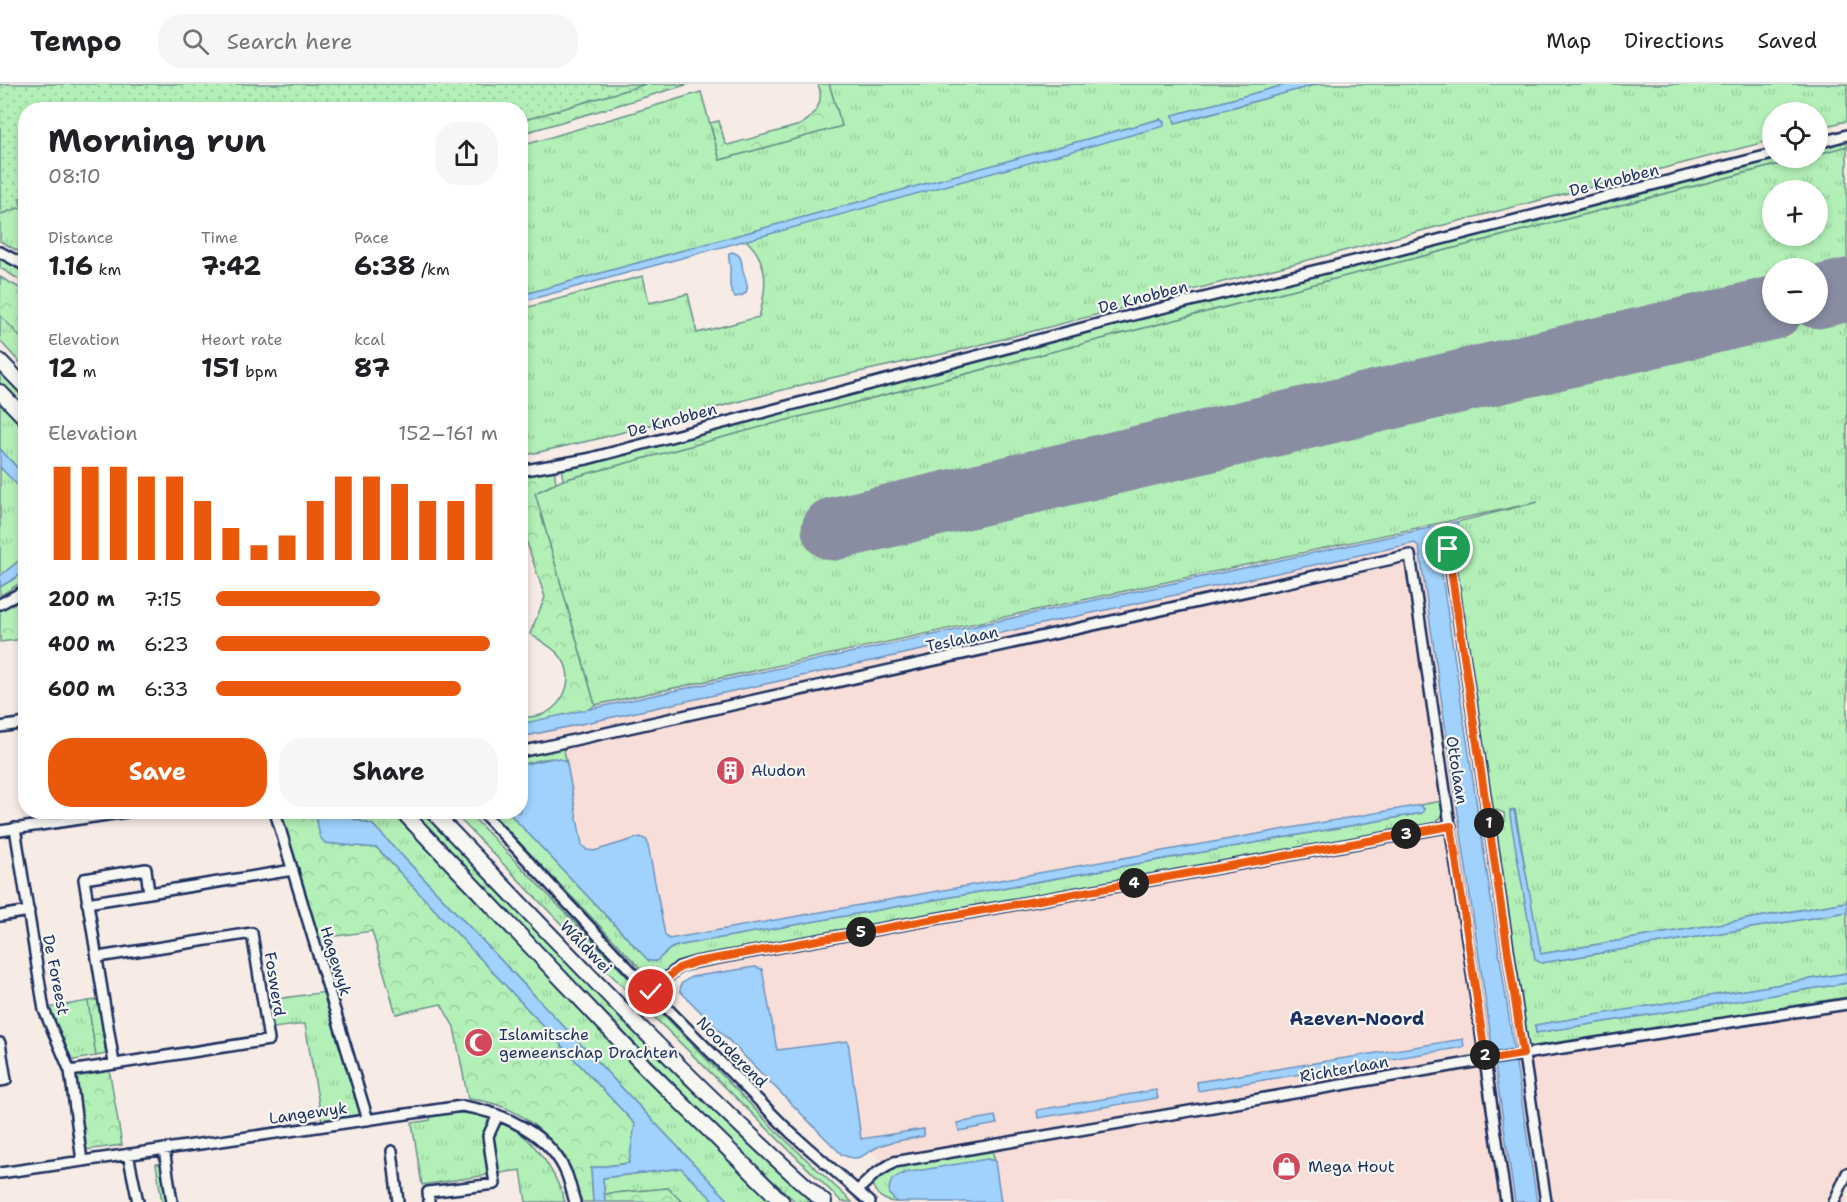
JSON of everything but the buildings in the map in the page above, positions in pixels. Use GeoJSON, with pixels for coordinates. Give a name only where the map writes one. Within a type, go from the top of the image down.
{"type":"FeatureCollection","features":[{"type":"Feature","properties":{"kind":"highway"},"geometry":{"type":"LineString","coordinates":[[0,361],[18,380]]}},
{"type":"Feature","properties":{"kind":"highway"},"geometry":{"type":"LineString","coordinates":[[0,392],[18,411]]}},
{"type":"Feature","properties":{"kind":"highway"},"geometry":{"type":"LineString","coordinates":[[409,819],[646,1068],[782,1202]]}},
{"type":"Feature","properties":{"kind":"highway","name":"Wâldwei"},"geometry":{"type":"LineString","coordinates":[[439,819],[676,1063],[736,1122],[824,1202]]}},
{"type":"Feature","properties":{"kind":"street"},"geometry":{"type":"LineString","coordinates":[[1828,140],[1847,135]]}},
{"type":"Feature","properties":{"kind":"street","name":"De Knobben"},"geometry":{"type":"LineString","coordinates":[[528,470],[587,459],[1109,321],[1407,248],[1762,157]]}},
{"type":"Feature","properties":{"kind":"street"},"geometry":{"type":"LineString","coordinates":[[0,252],[18,262]]}},
{"type":"Feature","properties":{"kind":"street","name":"Ottolaan"},"geometry":{"type":"LineString","coordinates":[[1456,548],[1448,549],[1493,819],[1520,1055],[1546,1202]]}},
{"type":"Feature","properties":{"kind":"street","name":"Ottolaan"},"geometry":{"type":"LineString","coordinates":[[1410,555],[1488,1060],[1506,1202]]}},
{"type":"Feature","properties":{"kind":"street","name":"Teslalaan"},"geometry":{"type":"LineString","coordinates":[[528,750],[1410,555]]}},
{"type":"Feature","properties":{"kind":"street"},"geometry":{"type":"LineString","coordinates":[[0,604],[18,595]]}},
{"type":"Feature","properties":{"kind":"street"},"geometry":{"type":"LineString","coordinates":[[0,727],[18,724]]}},
{"type":"Feature","properties":{"kind":"street"},"geometry":{"type":"LineString","coordinates":[[0,831],[78,819]]}},
{"type":"Feature","properties":{"kind":"street","name":"Hagewyk"},"geometry":{"type":"LineString","coordinates":[[277,819],[368,1120]]}},
{"type":"Feature","properties":{"kind":"street","name":"Noorderend"},"geometry":{"type":"LineString","coordinates":[[489,819],[651,992],[791,1133],[870,1202]]}},
{"type":"Feature","properties":{"kind":"street"},"geometry":{"type":"LineString","coordinates":[[651,992],[679,968],[696,962],[1451,826]]}},
{"type":"Feature","properties":{"kind":"street","name":"De Foreest"},"geometry":{"type":"LineString","coordinates":[[15,828],[44,1010],[70,1071],[82,1161]]}},
{"type":"Feature","properties":{"kind":"street"},"geometry":{"type":"LineString","coordinates":[[114,1063],[84,879],[146,870],[149,893]]}},
{"type":"Feature","properties":{"kind":"street"},"geometry":{"type":"LineString","coordinates":[[87,903],[293,870]]}},
{"type":"Feature","properties":{"kind":"street"},"geometry":{"type":"LineString","coordinates":[[0,916],[29,911]]}},
{"type":"Feature","properties":{"kind":"street","name":"Foswerd"},"geometry":{"type":"LineString","coordinates":[[70,1071],[269,1040],[252,933],[98,957]]}},
{"type":"Feature","properties":{"kind":"street","name":"Richterlaan"},"geometry":{"type":"LineString","coordinates":[[857,1191],[875,1174],[894,1161],[1488,1060],[1847,1004]]}},
{"type":"Feature","properties":{"kind":"street"},"geometry":{"type":"LineString","coordinates":[[0,1043],[6,1080],[0,1081]]}},
{"type":"Feature","properties":{"kind":"street","name":"Langewyk"},"geometry":{"type":"LineString","coordinates":[[0,1173],[462,1106],[498,1115],[527,1130],[554,1153],[567,1174],[574,1202]]}},
{"type":"Feature","properties":{"kind":"street"},"geometry":{"type":"LineString","coordinates":[[429,1202],[428,1192],[495,1184],[488,1136],[498,1115]]}},
{"type":"Feature","properties":{"kind":"street"},"geometry":{"type":"LineString","coordinates":[[164,1149],[172,1202]]}},
{"type":"Feature","properties":{"kind":"street"},"geometry":{"type":"LineString","coordinates":[[392,1151],[398,1202]]}},
{"type":"Feature","properties":{"kind":"street"},"geometry":{"type":"LineString","coordinates":[[128,1154],[138,1202]]}},
{"type":"Feature","properties":{"kind":"street"},"geometry":{"type":"LineString","coordinates":[[1834,1202],[1847,1173]]}},
{"type":"Feature","properties":{"kind":"shaded area"},"geometry":{"type":"Polygon","coordinates":[[[1428,535],[1501,1035],[1847,978],[1847,1202],[926,1202],[918,1197],[528,811],[528,729],[1428,535]]]}},
{"type":"Feature","properties":{"kind":"green space"},"geometry":{"type":"Polygon","coordinates":[[[0,84],[646,84],[528,119],[528,102],[18,102],[18,208],[0,214],[0,84]]]}},
{"type":"Feature","properties":{"kind":"green space"},"geometry":{"type":"Polygon","coordinates":[[[646,84],[689,84],[528,132],[528,119],[646,84]]]}},
{"type":"Feature","properties":{"kind":"green space"},"geometry":{"type":"Polygon","coordinates":[[[818,84],[829,84],[842,126],[720,160],[710,123],[719,121],[725,143],[728,145],[800,125],[817,108],[820,97],[818,84]]]}},
{"type":"Feature","properties":{"kind":"green space"},"geometry":{"type":"Polygon","coordinates":[[[829,84],[1288,84],[1173,115],[1175,123],[1318,84],[1847,84],[1847,121],[1828,126],[1828,102],[1762,102],[1762,143],[956,351],[817,381],[597,439],[528,454],[528,307],[643,276],[649,303],[688,294],[697,333],[759,317],[765,286],[763,267],[754,249],[746,240],[1163,126],[1160,119],[528,293],[528,144],[701,92],[720,160],[842,126],[829,84]]]}},
{"type":"Feature","properties":{"kind":"green space"},"geometry":{"type":"Polygon","coordinates":[[[1847,138],[1847,146],[1828,151],[1828,143],[1847,138]]]}},
{"type":"Feature","properties":{"kind":"green space"},"geometry":{"type":"Polygon","coordinates":[[[1847,146],[1847,268],[1828,273],[1828,258],[1762,258],[1762,288],[828,511],[837,548],[1788,324],[1828,324],[1828,314],[1847,310],[1847,902],[1540,954],[1515,810],[1510,811],[1535,959],[1541,963],[1847,912],[1847,973],[1535,1025],[1536,1033],[1847,983],[1847,997],[1540,1048],[1534,1048],[1528,1044],[1494,833],[1500,823],[1505,822],[1504,813],[1494,809],[1489,801],[1454,560],[1457,553],[1465,549],[1463,541],[1437,546],[1437,542],[1442,536],[1458,529],[1457,522],[1538,502],[595,705],[535,493],[563,480],[1764,168],[1828,168],[1828,151],[1847,146]]]}},
{"type":"Feature","properties":{"kind":"green space"},"geometry":{"type":"Polygon","coordinates":[[[1762,160],[1762,168],[1764,168],[563,480],[561,467],[1762,160]]]}},
{"type":"Feature","properties":{"kind":"green space"},"geometry":{"type":"Polygon","coordinates":[[[18,208],[18,251],[0,241],[0,214],[18,208]]]}},
{"type":"Feature","properties":{"kind":"green space"},"geometry":{"type":"Polygon","coordinates":[[[0,255],[18,265],[18,279],[0,268],[0,255]]]}},
{"type":"Feature","properties":{"kind":"green space"},"geometry":{"type":"Polygon","coordinates":[[[0,277],[18,287],[18,334],[0,315],[0,277]]]}},
{"type":"Feature","properties":{"kind":"green space"},"geometry":{"type":"Polygon","coordinates":[[[0,301],[18,320],[18,360],[0,341],[0,301]]]}},
{"type":"Feature","properties":{"kind":"green space"},"geometry":{"type":"Polygon","coordinates":[[[0,371],[18,390],[18,402],[0,383],[0,371]]]}},
{"type":"Feature","properties":{"kind":"green space"},"geometry":{"type":"Polygon","coordinates":[[[0,402],[18,421],[18,468],[0,449],[0,402]]]}},
{"type":"Feature","properties":{"kind":"green space"},"geometry":{"type":"Polygon","coordinates":[[[0,467],[18,485],[18,562],[0,576],[0,467]]]}},
{"type":"Feature","properties":{"kind":"green space"},"geometry":{"type":"Polygon","coordinates":[[[554,468],[556,483],[535,493],[595,705],[580,715],[528,726],[528,717],[544,714],[554,708],[566,689],[568,678],[566,667],[560,656],[530,634],[545,597],[528,546],[528,472],[554,468]]]}},
{"type":"Feature","properties":{"kind":"green space"},"geometry":{"type":"Polygon","coordinates":[[[18,576],[18,584],[0,596],[0,587],[18,576]]]}},
{"type":"Feature","properties":{"kind":"green space"},"geometry":{"type":"Polygon","coordinates":[[[18,600],[18,640],[0,642],[0,608],[18,600]]]}},
{"type":"Feature","properties":{"kind":"green space"},"geometry":{"type":"Polygon","coordinates":[[[563,746],[567,764],[563,760],[551,758],[528,763],[528,753],[563,746]]]}},
{"type":"Feature","properties":{"kind":"green space"},"geometry":{"type":"Polygon","coordinates":[[[1442,801],[1443,815],[1434,824],[694,957],[659,976],[647,975],[497,819],[515,819],[649,961],[656,961],[676,946],[1422,813],[1424,809],[1420,805],[1442,801]]]}},
{"type":"Feature","properties":{"kind":"green space"},"geometry":{"type":"Polygon","coordinates":[[[279,819],[317,819],[325,843],[377,848],[635,1124],[629,1163],[591,1168],[593,1202],[581,1202],[566,1163],[541,1131],[508,1109],[489,1102],[468,1099],[454,1027],[441,1004],[396,1014],[372,931],[315,939],[279,819]]]}},
{"type":"Feature","properties":{"kind":"green space"},"geometry":{"type":"Polygon","coordinates":[[[354,819],[403,819],[721,1153],[773,1202],[730,1202],[373,825],[354,819]]]}},
{"type":"Feature","properties":{"kind":"green space"},"geometry":{"type":"Polygon","coordinates":[[[418,819],[433,819],[559,951],[818,1202],[796,1202],[733,1145],[418,819]]]}},
{"type":"Feature","properties":{"kind":"green space"},"geometry":{"type":"Polygon","coordinates":[[[460,819],[475,819],[775,1130],[852,1202],[842,1202],[598,962],[460,819]]]}},
{"type":"Feature","properties":{"kind":"green space"},"geometry":{"type":"Polygon","coordinates":[[[326,992],[363,1116],[322,1122],[305,1024],[273,1028],[269,1000],[326,992]]]}},
{"type":"Feature","properties":{"kind":"green space"},"geometry":{"type":"Polygon","coordinates":[[[98,1000],[106,1054],[96,1056],[88,1001],[98,1000]]]}},
{"type":"Feature","properties":{"kind":"green space"},"geometry":{"type":"Polygon","coordinates":[[[88,1001],[96,1056],[69,1061],[47,1008],[88,1001]]]}},
{"type":"Feature","properties":{"kind":"green space"},"geometry":{"type":"Polygon","coordinates":[[[109,1068],[122,1145],[85,1150],[74,1074],[109,1068]]]}},
{"type":"Feature","properties":{"kind":"green space"},"geometry":{"type":"Polygon","coordinates":[[[432,1113],[481,1115],[515,1129],[527,1139],[546,1162],[565,1202],[526,1202],[521,1170],[422,1185],[412,1123],[430,1120],[432,1113]]]}},
{"type":"Feature","properties":{"kind":"green space"},"geometry":{"type":"Polygon","coordinates":[[[992,1149],[995,1161],[987,1159],[889,1194],[897,1202],[881,1197],[873,1187],[872,1182],[892,1166],[992,1149]]]}},
{"type":"Feature","properties":{"kind":"green space"},"geometry":{"type":"Polygon","coordinates":[[[164,1163],[169,1202],[162,1202],[156,1164],[164,1163]]]}},
{"type":"Feature","properties":{"kind":"green space"},"geometry":{"type":"Polygon","coordinates":[[[681,1168],[715,1202],[682,1202],[668,1188],[604,1194],[603,1178],[681,1168]]]}},
{"type":"Feature","properties":{"kind":"green space"},"geometry":{"type":"Polygon","coordinates":[[[668,1188],[682,1202],[605,1202],[604,1194],[668,1188]]]}},
{"type":"Feature","properties":{"kind":"water"},"geometry":{"type":"Polygon","coordinates":[[[1288,84],[1318,84],[1175,123],[1173,115],[1288,84]]]}},
{"type":"Feature","properties":{"kind":"water"},"geometry":{"type":"Polygon","coordinates":[[[1160,119],[1164,122],[1164,126],[528,300],[528,293],[1160,119]]]}},
{"type":"Feature","properties":{"kind":"water"},"geometry":{"type":"Polygon","coordinates":[[[732,252],[741,259],[747,284],[744,294],[735,297],[730,283],[729,253],[732,252]]]}},
{"type":"Feature","properties":{"kind":"water"},"geometry":{"type":"Polygon","coordinates":[[[0,449],[18,468],[18,486],[0,467],[0,449]]]}},
{"type":"Feature","properties":{"kind":"water"},"geometry":{"type":"Polygon","coordinates":[[[1457,522],[1458,529],[1455,533],[1442,536],[1437,543],[1537,1202],[1515,1202],[1419,547],[1415,543],[528,735],[528,722],[1457,522]]]}},
{"type":"Feature","properties":{"kind":"water"},"geometry":{"type":"Polygon","coordinates":[[[18,562],[18,576],[0,587],[0,576],[18,562]]]}},
{"type":"Feature","properties":{"kind":"water"},"geometry":{"type":"Polygon","coordinates":[[[554,758],[564,760],[567,764],[582,845],[587,850],[594,851],[640,837],[647,840],[665,935],[669,939],[1420,805],[1424,809],[1422,813],[676,946],[656,961],[649,961],[515,819],[528,819],[528,764],[554,758]]]}},
{"type":"Feature","properties":{"kind":"water"},"geometry":{"type":"Polygon","coordinates":[[[1514,810],[1541,954],[1847,902],[1847,912],[1541,963],[1535,959],[1510,816],[1510,811],[1514,810]]]}},
{"type":"Feature","properties":{"kind":"water"},"geometry":{"type":"Polygon","coordinates":[[[316,819],[354,819],[373,825],[730,1202],[715,1202],[681,1168],[603,1178],[605,1202],[593,1202],[591,1168],[629,1163],[635,1124],[377,848],[325,843],[320,837],[316,819]]]}},
{"type":"Feature","properties":{"kind":"water"},"geometry":{"type":"Polygon","coordinates":[[[755,967],[762,969],[777,1050],[848,1041],[861,1139],[924,1129],[924,1136],[885,1144],[858,1158],[841,1154],[680,991],[681,984],[691,977],[755,967]]]}},
{"type":"Feature","properties":{"kind":"water"},"geometry":{"type":"Polygon","coordinates":[[[1847,973],[1847,983],[1536,1033],[1535,1025],[1847,973]]]}},
{"type":"Feature","properties":{"kind":"water"},"geometry":{"type":"Polygon","coordinates":[[[1463,1039],[1464,1047],[1198,1091],[1197,1082],[1463,1039]]]}},
{"type":"Feature","properties":{"kind":"water"},"geometry":{"type":"Polygon","coordinates":[[[1156,1090],[1158,1098],[1038,1118],[1037,1110],[1156,1090]]]}},
{"type":"Feature","properties":{"kind":"water"},"geometry":{"type":"Polygon","coordinates":[[[995,1116],[997,1124],[959,1131],[957,1123],[995,1116]]]}},
{"type":"Feature","properties":{"kind":"water"},"geometry":{"type":"Polygon","coordinates":[[[987,1159],[995,1161],[1001,1202],[897,1202],[889,1194],[892,1180],[905,1173],[987,1159]]]}},
{"type":"Feature","properties":{"kind":"runway"},"geometry":{"type":"LineString","coordinates":[[1828,295],[1847,290]]}},
{"type":"Feature","properties":{"kind":"runway"},"geometry":{"type":"LineString","coordinates":[[833,529],[1762,311]]}},
{"type":"Feature","properties":{"kind":"place","name":"Aludon"},"geometry":{"type":"Point","coordinates":[730,770]}},
{"type":"Feature","properties":{"kind":"place","name":"Islamitsche gemeenschap Drachten"},"geometry":{"type":"Point","coordinates":[478,1043]}},
{"type":"Feature","properties":{"kind":"place","name":"Mega Hout"},"geometry":{"type":"Point","coordinates":[1287,1166]}},
{"type":"Feature","properties":{"kind":"district","name":"Azeven-Noord"},"geometry":{"type":"Point","coordinates":[1357,1019]}},
{"type":"Feature","properties":{"kind":"route"},"geometry":{"type":"LineString","coordinates":[[651,992],[679,968],[696,962],[1451,826],[1486,1060],[1523,1054],[1448,549]]}}]}
